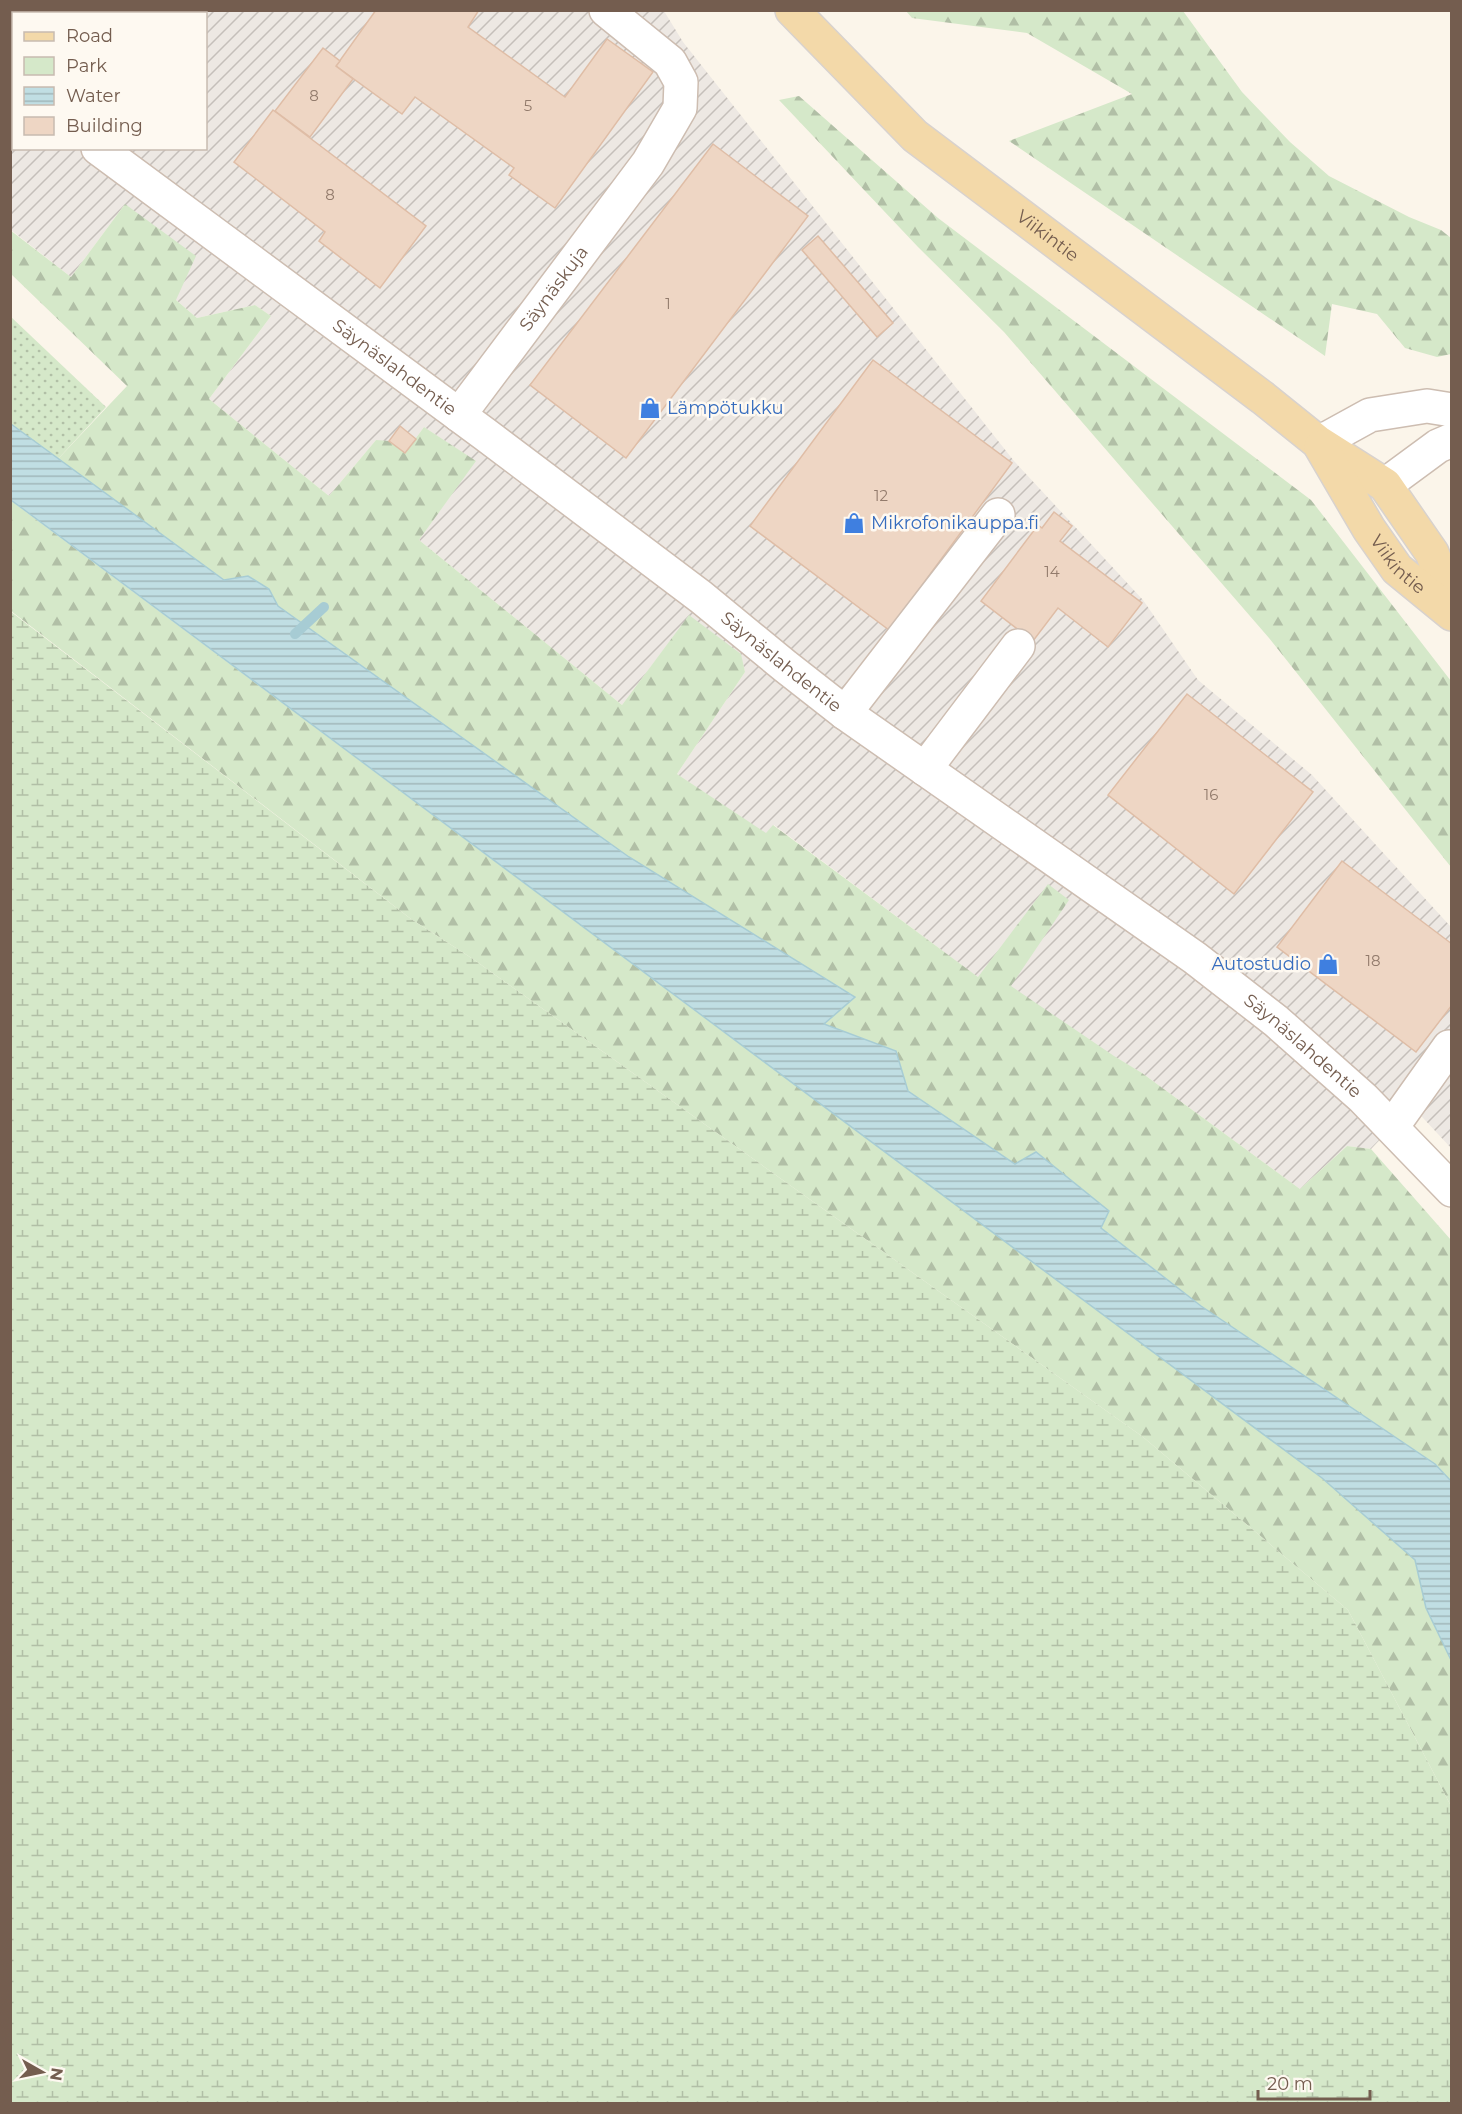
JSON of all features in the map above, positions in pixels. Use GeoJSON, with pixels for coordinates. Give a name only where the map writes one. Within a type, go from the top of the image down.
{"type":"FeatureCollection","features":[{"type":"Feature","properties":{"kind":"main road","name":"Viikintie"},"geometry":{"type":"LineString","coordinates":[[792,10],[915,136],[1263,398],[1319,443],[1385,485],[1432,554],[1452,603]]}},
{"type":"Feature","properties":{"kind":"main road","name":"Viikintie"},"geometry":{"type":"LineString","coordinates":[[1319,443],[1369,529],[1397,569],[1452,614]]}},
{"type":"Feature","properties":{"kind":"street","name":"Säynäskuja"},"geometry":{"type":"LineString","coordinates":[[459,415],[648,163],[680,108],[681,82],[670,62],[606,10]]}},
{"type":"Feature","properties":{"kind":"street","name":"Säynäslahdentie"},"geometry":{"type":"LineString","coordinates":[[101,150],[701,597],[845,713],[1195,958],[1276,1021],[1364,1098],[1451,1189]]}},
{"type":"Feature","properties":{"kind":"street"},"geometry":{"type":"LineString","coordinates":[[1319,443],[1370,415],[1427,406],[1452,410]]}},
{"type":"Feature","properties":{"kind":"street"},"geometry":{"type":"LineString","coordinates":[[1385,485],[1438,446],[1452,440]]}},
{"type":"Feature","properties":{"kind":"street"},"geometry":{"type":"LineString","coordinates":[[845,713],[998,514]]}},
{"type":"Feature","properties":{"kind":"street"},"geometry":{"type":"LineString","coordinates":[[925,769],[1018,646]]}},
{"type":"Feature","properties":{"kind":"street"},"geometry":{"type":"LineString","coordinates":[[1392,1127],[1449,1047]]}},
{"type":"Feature","properties":{"kind":"shaded area"},"geometry":{"type":"Polygon","coordinates":[[[10,11],[664,11],[683,42],[1014,461],[1143,600],[1198,680],[1312,775],[1451,927],[1451,1148],[1410,1104],[1371,1149],[1347,1146],[1300,1189],[1142,1073],[979,978],[774,825],[766,834],[677,774],[745,672],[740,654],[689,616],[622,705],[419,540],[475,461],[424,427],[405,453],[376,440],[329,496],[209,399],[271,316],[255,305],[197,318],[176,300],[125,204],[71,277],[11,230],[10,11]]]}},
{"type":"Feature","properties":{"kind":"green space"},"geometry":{"type":"Polygon","coordinates":[[[906,11],[1183,11],[1242,92],[1290,142],[1329,176],[1409,217],[1441,230],[1451,238],[1451,354],[1437,357],[1405,348],[1377,314],[1332,304],[1325,356],[1009,141],[1132,94],[1027,33],[912,18],[906,11]]]}},
{"type":"Feature","properties":{"kind":"green space"},"geometry":{"type":"Polygon","coordinates":[[[799,96],[938,218],[1311,500],[1451,681],[1451,867],[1269,638],[1004,332],[918,247],[779,100],[799,96]]]}},
{"type":"Feature","properties":{"kind":"green space"},"geometry":{"type":"Polygon","coordinates":[[[125,204],[196,256],[176,300],[197,318],[255,305],[271,316],[209,399],[329,496],[376,440],[389,441],[405,453],[424,427],[476,461],[419,540],[622,705],[689,615],[741,654],[745,672],[677,774],[766,833],[773,825],[978,977],[1048,884],[1069,900],[1011,986],[1142,1073],[1300,1189],[1347,1146],[1371,1149],[1451,1240],[1451,1481],[1435,1464],[1201,1306],[1101,1228],[1109,1211],[1015,1164],[908,1091],[896,1051],[823,1024],[854,998],[629,857],[278,606],[268,589],[248,576],[224,580],[58,459],[127,386],[11,274],[10,230],[71,277],[125,204]]]}},
{"type":"Feature","properties":{"kind":"green space"},"geometry":{"type":"Polygon","coordinates":[[[10,316],[106,407],[58,459],[11,424],[10,316]]]}},
{"type":"Feature","properties":{"kind":"green space"},"geometry":{"type":"Polygon","coordinates":[[[10,500],[1322,1478],[1415,1560],[1426,1608],[1451,1660],[1451,1806],[1348,1610],[1143,1437],[473,959],[411,919],[11,611],[10,500]]]}},
{"type":"Feature","properties":{"kind":"green space"},"geometry":{"type":"Polygon","coordinates":[[[10,611],[411,919],[473,959],[1143,1437],[1348,1610],[1451,1806],[1451,2103],[11,2103],[10,611]]]}},
{"type":"Feature","properties":{"kind":"water"},"geometry":{"type":"Polygon","coordinates":[[[11,424],[224,580],[248,576],[269,589],[278,606],[629,857],[855,997],[824,1024],[896,1051],[908,1091],[1015,1164],[1036,1152],[1109,1211],[1101,1228],[1201,1306],[1435,1464],[1451,1481],[1451,1660],[1426,1608],[1415,1560],[1322,1478],[11,500],[11,424]]]}},
{"type":"Feature","properties":{"kind":"building"},"geometry":{"type":"Polygon","coordinates":[[[18,10],[182,10],[184,12],[20,12],[18,10]]]}},
{"type":"Feature","properties":{"kind":"building"},"geometry":{"type":"Polygon","coordinates":[[[376,10],[479,10],[468,27],[565,97],[607,39],[653,72],[555,208],[509,175],[514,168],[415,97],[402,114],[336,66],[376,10]]]}},
{"type":"Feature","properties":{"kind":"building"},"geometry":{"type":"Polygon","coordinates":[[[323,48],[340,61],[336,66],[353,79],[310,137],[275,111],[323,48]]]}},
{"type":"Feature","properties":{"kind":"building"},"geometry":{"type":"Polygon","coordinates":[[[273,110],[426,226],[380,288],[319,241],[325,232],[234,162],[273,110]]]}},
{"type":"Feature","properties":{"kind":"building"},"geometry":{"type":"Polygon","coordinates":[[[713,144],[808,216],[626,458],[530,385],[713,144]]]}},
{"type":"Feature","properties":{"kind":"building"},"geometry":{"type":"Polygon","coordinates":[[[818,236],[893,323],[877,337],[802,250],[818,236]]]}},
{"type":"Feature","properties":{"kind":"building"},"geometry":{"type":"Polygon","coordinates":[[[873,360],[1012,463],[889,630],[750,526],[873,360]]]}},
{"type":"Feature","properties":{"kind":"building"},"geometry":{"type":"Polygon","coordinates":[[[400,426],[416,439],[405,453],[389,441],[400,426]]]}},
{"type":"Feature","properties":{"kind":"building"},"geometry":{"type":"Polygon","coordinates":[[[1054,512],[1072,526],[1060,541],[1142,603],[1108,647],[1058,608],[1033,641],[981,601],[1038,525],[1042,528],[1054,512]]]}},
{"type":"Feature","properties":{"kind":"building"},"geometry":{"type":"Polygon","coordinates":[[[1187,694],[1313,792],[1234,894],[1108,795],[1187,694]]]}},
{"type":"Feature","properties":{"kind":"building"},"geometry":{"type":"Polygon","coordinates":[[[1342,861],[1452,944],[1452,1005],[1416,1052],[1277,947],[1342,861]]]}},
{"type":"Feature","properties":{"kind":"waterway"},"geometry":{"type":"LineString","coordinates":[[295,634],[324,607]]}},
{"type":"Feature","properties":{"kind":"place","name":"Lämpötukku"},"geometry":{"type":"Point","coordinates":[650,408]}},
{"type":"Feature","properties":{"kind":"place","name":"Mikrofonikauppa.fi"},"geometry":{"type":"Point","coordinates":[854,523]}},
{"type":"Feature","properties":{"kind":"place","name":"Autostudio"},"geometry":{"type":"Point","coordinates":[1328,964]}}]}
